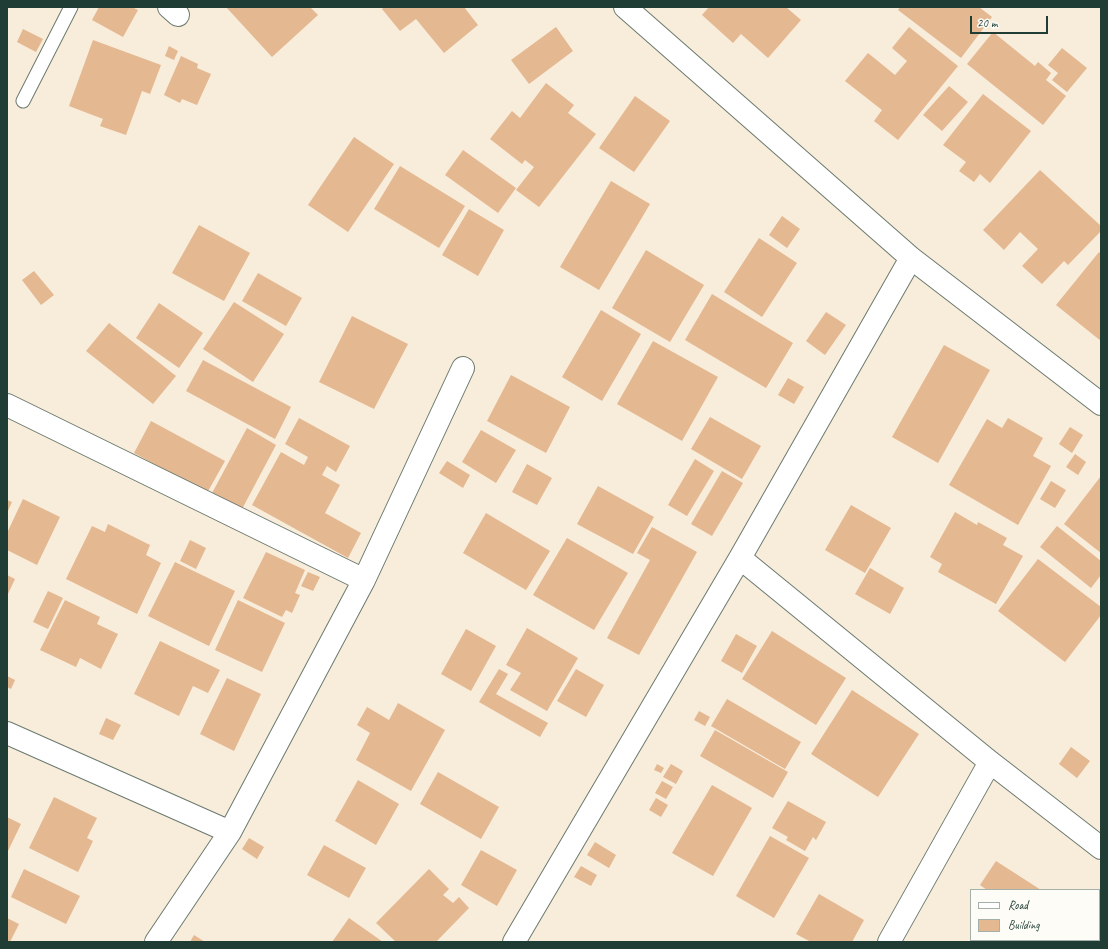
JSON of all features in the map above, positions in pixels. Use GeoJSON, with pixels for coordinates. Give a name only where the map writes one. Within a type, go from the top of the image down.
{"type":"FeatureCollection","features":[{"type":"Feature","properties":{"kind":"street"},"geometry":{"type":"LineString","coordinates":[[625,7],[911,258],[1101,404]]}},
{"type":"Feature","properties":{"kind":"street"},"geometry":{"type":"LineString","coordinates":[[514,942],[740,558],[911,258]]}},
{"type":"Feature","properties":{"kind":"street"},"geometry":{"type":"LineString","coordinates":[[156,942],[230,832],[364,580],[464,368]]}},
{"type":"Feature","properties":{"kind":"street"},"geometry":{"type":"LineString","coordinates":[[7,405],[364,580]]}},
{"type":"Feature","properties":{"kind":"street"},"geometry":{"type":"LineString","coordinates":[[740,558],[990,762],[1101,848]]}},
{"type":"Feature","properties":{"kind":"street"},"geometry":{"type":"LineString","coordinates":[[7,733],[230,832]]}},
{"type":"Feature","properties":{"kind":"street"},"geometry":{"type":"LineString","coordinates":[[889,942],[990,762]]}},
{"type":"Feature","properties":{"kind":"lane"},"geometry":{"type":"LineString","coordinates":[[23,101],[71,7]]}},
{"type":"Feature","properties":{"kind":"building"},"geometry":{"type":"Polygon","coordinates":[[[99,7],[132,7],[138,10],[123,37],[92,20],[99,7]]]}},
{"type":"Feature","properties":{"kind":"building"},"geometry":{"type":"Polygon","coordinates":[[[226,7],[310,7],[318,15],[272,57],[226,7]]]}},
{"type":"Feature","properties":{"kind":"building"},"geometry":{"type":"Polygon","coordinates":[[[384,7],[464,7],[478,25],[444,53],[416,19],[400,31],[382,9],[384,7]]]}},
{"type":"Feature","properties":{"kind":"building"},"geometry":{"type":"Polygon","coordinates":[[[709,7],[786,7],[801,20],[768,58],[741,34],[733,43],[702,15],[709,7]]]}},
{"type":"Feature","properties":{"kind":"building"},"geometry":{"type":"Polygon","coordinates":[[[900,7],[979,7],[992,17],[961,58],[898,10],[900,7]]]}},
{"type":"Feature","properties":{"kind":"building"},"geometry":{"type":"Polygon","coordinates":[[[556,27],[573,51],[529,84],[511,60],[556,27]]]}},
{"type":"Feature","properties":{"kind":"building"},"geometry":{"type":"Polygon","coordinates":[[[909,27],[958,66],[898,140],[874,121],[882,110],[845,81],[868,53],[895,75],[907,61],[892,48],[909,27]]]}},
{"type":"Feature","properties":{"kind":"building"},"geometry":{"type":"Polygon","coordinates":[[[23,29],[43,39],[36,52],[17,42],[23,29]]]}},
{"type":"Feature","properties":{"kind":"building"},"geometry":{"type":"Polygon","coordinates":[[[993,32],[1035,66],[1038,62],[1051,73],[1046,80],[1066,96],[1043,125],[967,64],[993,32]]]}},
{"type":"Feature","properties":{"kind":"building"},"geometry":{"type":"Polygon","coordinates":[[[93,40],[161,65],[150,94],[142,91],[126,135],[100,126],[103,119],[69,106],[93,40]]]}},
{"type":"Feature","properties":{"kind":"building"},"geometry":{"type":"Polygon","coordinates":[[[169,46],[178,51],[174,60],[165,56],[169,46]]]}},
{"type":"Feature","properties":{"kind":"building"},"geometry":{"type":"Polygon","coordinates":[[[1062,48],[1087,68],[1067,92],[1052,80],[1058,73],[1048,65],[1062,48]]]}},
{"type":"Feature","properties":{"kind":"building"},"geometry":{"type":"Polygon","coordinates":[[[181,56],[198,64],[197,68],[211,74],[197,105],[182,99],[180,103],[164,95],[181,56]]]}},
{"type":"Feature","properties":{"kind":"building"},"geometry":{"type":"Polygon","coordinates":[[[546,83],[574,105],[568,113],[596,134],[539,207],[516,190],[534,167],[525,160],[522,164],[490,139],[512,111],[520,118],[546,83]]]}},
{"type":"Feature","properties":{"kind":"building"},"geometry":{"type":"Polygon","coordinates":[[[949,86],[968,102],[942,131],[923,115],[949,86]]]}},
{"type":"Feature","properties":{"kind":"building"},"geometry":{"type":"Polygon","coordinates":[[[983,94],[1031,131],[990,183],[980,174],[974,182],[959,171],[966,162],[943,145],[983,94]]]}},
{"type":"Feature","properties":{"kind":"building"},"geometry":{"type":"Polygon","coordinates":[[[635,96],[670,121],[634,172],[599,148],[635,96]]]}},
{"type":"Feature","properties":{"kind":"building"},"geometry":{"type":"Polygon","coordinates":[[[354,137],[394,164],[348,232],[308,205],[354,137]]]}},
{"type":"Feature","properties":{"kind":"building"},"geometry":{"type":"Polygon","coordinates":[[[463,150],[516,188],[498,213],[445,175],[463,150]]]}},
{"type":"Feature","properties":{"kind":"building"},"geometry":{"type":"Polygon","coordinates":[[[400,166],[465,206],[439,248],[374,209],[400,166]]]}},
{"type":"Feature","properties":{"kind":"building"},"geometry":{"type":"Polygon","coordinates":[[[1040,170],[1101,226],[1101,231],[1068,265],[1064,261],[1042,284],[1022,266],[1038,249],[1020,232],[1004,250],[983,230],[1040,170]]]}},
{"type":"Feature","properties":{"kind":"building"},"geometry":{"type":"Polygon","coordinates":[[[611,181],[650,204],[599,290],[560,267],[611,181]]]}},
{"type":"Feature","properties":{"kind":"building"},"geometry":{"type":"Polygon","coordinates":[[[469,209],[504,230],[478,276],[442,255],[469,209]]]}},
{"type":"Feature","properties":{"kind":"building"},"geometry":{"type":"Polygon","coordinates":[[[782,216],[800,229],[787,248],[769,235],[782,216]]]}},
{"type":"Feature","properties":{"kind":"building"},"geometry":{"type":"Polygon","coordinates":[[[199,225],[250,253],[224,301],[172,273],[199,225]]]}},
{"type":"Feature","properties":{"kind":"building"},"geometry":{"type":"Polygon","coordinates":[[[759,238],[797,263],[762,317],[724,292],[759,238]]]}},
{"type":"Feature","properties":{"kind":"building"},"geometry":{"type":"Polygon","coordinates":[[[646,250],[704,285],[670,342],[612,308],[646,250]]]}},
{"type":"Feature","properties":{"kind":"building"},"geometry":{"type":"Polygon","coordinates":[[[1099,252],[1101,254],[1101,341],[1056,305],[1099,252]]]}},
{"type":"Feature","properties":{"kind":"building"},"geometry":{"type":"Polygon","coordinates":[[[34,271],[54,295],[41,305],[22,280],[34,271]]]}},
{"type":"Feature","properties":{"kind":"building"},"geometry":{"type":"Polygon","coordinates":[[[258,273],[302,298],[286,326],[242,301],[258,273]]]}},
{"type":"Feature","properties":{"kind":"building"},"geometry":{"type":"Polygon","coordinates":[[[712,294],[793,343],[766,388],[685,340],[712,294]]]}},
{"type":"Feature","properties":{"kind":"building"},"geometry":{"type":"Polygon","coordinates":[[[234,302],[284,334],[253,382],[203,349],[234,302]]]}},
{"type":"Feature","properties":{"kind":"building"},"geometry":{"type":"Polygon","coordinates":[[[159,303],[203,333],[179,368],[136,338],[159,303]]]}},
{"type":"Feature","properties":{"kind":"building"},"geometry":{"type":"Polygon","coordinates":[[[601,310],[641,334],[602,401],[562,377],[601,310]]]}},
{"type":"Feature","properties":{"kind":"building"},"geometry":{"type":"Polygon","coordinates":[[[826,312],[846,325],[825,355],[806,341],[826,312]]]}},
{"type":"Feature","properties":{"kind":"building"},"geometry":{"type":"Polygon","coordinates":[[[352,316],[408,344],[374,409],[319,382],[352,316]]]}},
{"type":"Feature","properties":{"kind":"building"},"geometry":{"type":"Polygon","coordinates":[[[109,323],[176,376],[153,404],[86,351],[109,323]]]}},
{"type":"Feature","properties":{"kind":"building"},"geometry":{"type":"Polygon","coordinates":[[[653,341],[718,377],[682,441],[617,404],[653,341]]]}},
{"type":"Feature","properties":{"kind":"building"},"geometry":{"type":"Polygon","coordinates":[[[944,345],[990,370],[938,463],[892,437],[944,345]]]}},
{"type":"Feature","properties":{"kind":"building"},"geometry":{"type":"Polygon","coordinates":[[[203,360],[291,407],[275,439],[186,391],[203,360]]]}},
{"type":"Feature","properties":{"kind":"building"},"geometry":{"type":"Polygon","coordinates":[[[511,375],[570,407],[546,453],[487,421],[511,375]]]}},
{"type":"Feature","properties":{"kind":"building"},"geometry":{"type":"Polygon","coordinates":[[[788,378],[804,387],[794,404],[778,395],[788,378]]]}},
{"type":"Feature","properties":{"kind":"building"},"geometry":{"type":"Polygon","coordinates":[[[710,417],[761,446],[742,479],[691,449],[710,417]]]}},
{"type":"Feature","properties":{"kind":"building"},"geometry":{"type":"Polygon","coordinates":[[[299,418],[350,446],[336,472],[327,466],[322,475],[340,485],[325,513],[361,533],[348,558],[252,505],[281,452],[304,465],[308,457],[285,444],[299,418]]]}},
{"type":"Feature","properties":{"kind":"building"},"geometry":{"type":"Polygon","coordinates":[[[1008,418],[1043,438],[1033,456],[1051,466],[1018,525],[949,485],[987,419],[1002,428],[1008,418]]]}},
{"type":"Feature","properties":{"kind":"building"},"geometry":{"type":"Polygon","coordinates":[[[151,421],[225,461],[207,493],[134,453],[151,421]]]}},
{"type":"Feature","properties":{"kind":"building"},"geometry":{"type":"Polygon","coordinates":[[[1070,427],[1083,435],[1072,453],[1059,444],[1070,427]]]}},
{"type":"Feature","properties":{"kind":"building"},"geometry":{"type":"Polygon","coordinates":[[[247,428],[276,445],[241,511],[211,495],[247,428]]]}},
{"type":"Feature","properties":{"kind":"building"},"geometry":{"type":"Polygon","coordinates":[[[481,430],[516,450],[496,483],[462,462],[481,430]]]}},
{"type":"Feature","properties":{"kind":"building"},"geometry":{"type":"Polygon","coordinates":[[[1075,454],[1086,462],[1078,475],[1066,467],[1075,454]]]}},
{"type":"Feature","properties":{"kind":"building"},"geometry":{"type":"Polygon","coordinates":[[[695,459],[714,471],[687,516],[668,505],[695,459]]]}},
{"type":"Feature","properties":{"kind":"building"},"geometry":{"type":"Polygon","coordinates":[[[447,461],[470,475],[463,488],[439,473],[447,461]]]}},
{"type":"Feature","properties":{"kind":"building"},"geometry":{"type":"Polygon","coordinates":[[[527,464],[552,478],[537,505],[512,492],[527,464]]]}},
{"type":"Feature","properties":{"kind":"building"},"geometry":{"type":"Polygon","coordinates":[[[722,471],[743,483],[712,536],[691,524],[722,471]]]}},
{"type":"Feature","properties":{"kind":"building"},"geometry":{"type":"Polygon","coordinates":[[[1101,476],[1101,553],[1064,524],[1101,476]]]}},
{"type":"Feature","properties":{"kind":"building"},"geometry":{"type":"Polygon","coordinates":[[[1051,481],[1066,490],[1055,508],[1040,499],[1051,481]]]}},
{"type":"Feature","properties":{"kind":"building"},"geometry":{"type":"Polygon","coordinates":[[[598,486],[654,517],[633,554],[577,524],[598,486]]]}},
{"type":"Feature","properties":{"kind":"building"},"geometry":{"type":"Polygon","coordinates":[[[23,499],[60,517],[37,565],[7,550],[7,533],[23,499]]]}},
{"type":"Feature","properties":{"kind":"building"},"geometry":{"type":"Polygon","coordinates":[[[7,500],[12,502],[7,513],[7,500]]]}},
{"type":"Feature","properties":{"kind":"building"},"geometry":{"type":"Polygon","coordinates":[[[851,505],[891,528],[865,573],[825,550],[851,505]]]}},
{"type":"Feature","properties":{"kind":"building"},"geometry":{"type":"Polygon","coordinates":[[[955,512],[977,525],[978,522],[1007,538],[1003,545],[1023,556],[996,604],[938,572],[942,564],[930,557],[955,512]]]}},
{"type":"Feature","properties":{"kind":"building"},"geometry":{"type":"Polygon","coordinates":[[[486,513],[550,551],[526,590],[463,553],[486,513]]]}},
{"type":"Feature","properties":{"kind":"building"},"geometry":{"type":"Polygon","coordinates":[[[108,524],[150,545],[146,555],[161,563],[137,614],[66,579],[92,526],[105,532],[108,524]]]}},
{"type":"Feature","properties":{"kind":"building"},"geometry":{"type":"Polygon","coordinates":[[[1057,526],[1101,561],[1101,575],[1091,588],[1040,547],[1057,526]]]}},
{"type":"Feature","properties":{"kind":"building"},"geometry":{"type":"Polygon","coordinates":[[[652,527],[697,552],[639,655],[607,638],[650,560],[637,553],[652,527]]]}},
{"type":"Feature","properties":{"kind":"building"},"geometry":{"type":"Polygon","coordinates":[[[567,538],[628,573],[594,630],[533,595],[567,538]]]}},
{"type":"Feature","properties":{"kind":"building"},"geometry":{"type":"Polygon","coordinates":[[[190,540],[206,548],[196,569],[180,561],[190,540]]]}},
{"type":"Feature","properties":{"kind":"building"},"geometry":{"type":"Polygon","coordinates":[[[266,552],[305,570],[295,593],[300,595],[292,613],[286,610],[282,617],[243,598],[266,552]]]}},
{"type":"Feature","properties":{"kind":"building"},"geometry":{"type":"Polygon","coordinates":[[[1038,559],[1101,607],[1101,615],[1065,662],[998,611],[1038,559]]]}},
{"type":"Feature","properties":{"kind":"building"},"geometry":{"type":"Polygon","coordinates":[[[175,562],[235,591],[209,646],[148,616],[175,562]]]}},
{"type":"Feature","properties":{"kind":"building"},"geometry":{"type":"Polygon","coordinates":[[[870,568],[904,588],[890,614],[855,594],[870,568]]]}},
{"type":"Feature","properties":{"kind":"building"},"geometry":{"type":"Polygon","coordinates":[[[308,572],[320,577],[313,591],[301,586],[308,572]]]}},
{"type":"Feature","properties":{"kind":"building"},"geometry":{"type":"Polygon","coordinates":[[[7,575],[15,579],[7,596],[7,575]]]}},
{"type":"Feature","properties":{"kind":"building"},"geometry":{"type":"Polygon","coordinates":[[[48,591],[63,598],[48,629],[33,622],[48,591]]]}},
{"type":"Feature","properties":{"kind":"building"},"geometry":{"type":"Polygon","coordinates":[[[65,600],[100,617],[97,624],[118,634],[101,669],[80,658],[76,667],[40,650],[65,600]]]}},
{"type":"Feature","properties":{"kind":"building"},"geometry":{"type":"Polygon","coordinates":[[[238,600],[285,623],[262,672],[215,650],[238,600]]]}},
{"type":"Feature","properties":{"kind":"building"},"geometry":{"type":"Polygon","coordinates":[[[527,628],[578,658],[547,711],[510,690],[521,673],[506,665],[527,628]]]}},
{"type":"Feature","properties":{"kind":"building"},"geometry":{"type":"Polygon","coordinates":[[[466,629],[496,646],[471,691],[441,674],[466,629]]]}},
{"type":"Feature","properties":{"kind":"building"},"geometry":{"type":"Polygon","coordinates":[[[772,631],[846,678],[816,725],[742,679],[772,631]]]}},
{"type":"Feature","properties":{"kind":"building"},"geometry":{"type":"Polygon","coordinates":[[[736,634],[757,646],[742,673],[721,661],[736,634]]]}},
{"type":"Feature","properties":{"kind":"building"},"geometry":{"type":"Polygon","coordinates":[[[160,641],[220,670],[208,693],[193,686],[179,716],[134,694],[160,641]]]}},
{"type":"Feature","properties":{"kind":"building"},"geometry":{"type":"Polygon","coordinates":[[[499,669],[508,674],[496,694],[548,723],[540,737],[479,702],[499,669]]]}},
{"type":"Feature","properties":{"kind":"building"},"geometry":{"type":"Polygon","coordinates":[[[576,669],[604,685],[586,717],[557,701],[576,669]]]}},
{"type":"Feature","properties":{"kind":"building"},"geometry":{"type":"Polygon","coordinates":[[[7,676],[15,680],[11,689],[7,687],[7,676]]]}},
{"type":"Feature","properties":{"kind":"building"},"geometry":{"type":"Polygon","coordinates":[[[227,678],[261,694],[234,751],[200,734],[227,678]]]}},
{"type":"Feature","properties":{"kind":"building"},"geometry":{"type":"Polygon","coordinates":[[[852,690],[919,734],[878,797],[811,754],[852,690]]]}},
{"type":"Feature","properties":{"kind":"building"},"geometry":{"type":"Polygon","coordinates":[[[727,699],[801,742],[785,769],[711,726],[727,699]]]}},
{"type":"Feature","properties":{"kind":"building"},"geometry":{"type":"Polygon","coordinates":[[[398,703],[445,730],[411,791],[356,760],[370,733],[357,725],[367,707],[389,720],[398,703]]]}},
{"type":"Feature","properties":{"kind":"building"},"geometry":{"type":"Polygon","coordinates":[[[699,711],[710,717],[705,726],[694,720],[699,711]]]}},
{"type":"Feature","properties":{"kind":"building"},"geometry":{"type":"Polygon","coordinates":[[[106,718],[121,725],[113,740],[99,734],[106,718]]]}},
{"type":"Feature","properties":{"kind":"building"},"geometry":{"type":"Polygon","coordinates":[[[715,730],[788,772],[773,798],[700,756],[715,730]]]}},
{"type":"Feature","properties":{"kind":"building"},"geometry":{"type":"Polygon","coordinates":[[[1071,747],[1090,761],[1077,778],[1059,764],[1071,747]]]}},
{"type":"Feature","properties":{"kind":"building"},"geometry":{"type":"Polygon","coordinates":[[[657,764],[664,768],[661,773],[654,770],[657,764]]]}},
{"type":"Feature","properties":{"kind":"building"},"geometry":{"type":"Polygon","coordinates":[[[671,764],[683,771],[676,784],[663,777],[671,764]]]}},
{"type":"Feature","properties":{"kind":"building"},"geometry":{"type":"Polygon","coordinates":[[[438,772],[499,807],[481,839],[420,804],[438,772]]]}},
{"type":"Feature","properties":{"kind":"building"},"geometry":{"type":"Polygon","coordinates":[[[358,780],[399,804],[376,845],[335,821],[358,780]]]}},
{"type":"Feature","properties":{"kind":"building"},"geometry":{"type":"Polygon","coordinates":[[[662,781],[673,787],[666,799],[655,793],[662,781]]]}},
{"type":"Feature","properties":{"kind":"building"},"geometry":{"type":"Polygon","coordinates":[[[712,785],[752,808],[713,876],[672,853],[712,785]]]}},
{"type":"Feature","properties":{"kind":"building"},"geometry":{"type":"Polygon","coordinates":[[[54,797],[97,818],[87,838],[93,841],[78,872],[29,848],[54,797]]]}},
{"type":"Feature","properties":{"kind":"building"},"geometry":{"type":"Polygon","coordinates":[[[656,798],[668,805],[661,817],[649,810],[656,798]]]}},
{"type":"Feature","properties":{"kind":"building"},"geometry":{"type":"Polygon","coordinates":[[[788,801],[826,822],[816,840],[813,837],[805,851],[786,840],[788,837],[772,828],[788,801]]]}},
{"type":"Feature","properties":{"kind":"building"},"geometry":{"type":"Polygon","coordinates":[[[7,817],[21,824],[7,853],[7,817]]]}},
{"type":"Feature","properties":{"kind":"building"},"geometry":{"type":"Polygon","coordinates":[[[770,836],[809,858],[774,918],[736,896],[770,836]]]}},
{"type":"Feature","properties":{"kind":"building"},"geometry":{"type":"Polygon","coordinates":[[[249,838],[264,847],[257,859],[242,849],[249,838]]]}},
{"type":"Feature","properties":{"kind":"building"},"geometry":{"type":"Polygon","coordinates":[[[595,842],[616,855],[609,868],[587,855],[595,842]]]}},
{"type":"Feature","properties":{"kind":"building"},"geometry":{"type":"Polygon","coordinates":[[[324,845],[366,868],[349,898],[307,875],[324,845]]]}},
{"type":"Feature","properties":{"kind":"building"},"geometry":{"type":"Polygon","coordinates":[[[481,850],[517,870],[497,906],[461,885],[481,850]]]}},
{"type":"Feature","properties":{"kind":"building"},"geometry":{"type":"Polygon","coordinates":[[[996,861],[1039,889],[986,889],[980,885],[996,861]]]}},
{"type":"Feature","properties":{"kind":"building"},"geometry":{"type":"Polygon","coordinates":[[[581,866],[597,875],[591,886],[574,877],[581,866]]]}},
{"type":"Feature","properties":{"kind":"building"},"geometry":{"type":"Polygon","coordinates":[[[24,869],[80,896],[66,924],[11,897],[24,869]]]}},
{"type":"Feature","properties":{"kind":"building"},"geometry":{"type":"Polygon","coordinates":[[[429,869],[449,889],[443,895],[453,903],[459,897],[469,908],[436,942],[396,942],[376,923],[429,869]]]}},
{"type":"Feature","properties":{"kind":"building"},"geometry":{"type":"Polygon","coordinates":[[[819,894],[864,920],[852,942],[811,942],[796,934],[819,894]]]}},
{"type":"Feature","properties":{"kind":"building"},"geometry":{"type":"Polygon","coordinates":[[[7,918],[19,924],[10,942],[7,942],[7,918]]]}},
{"type":"Feature","properties":{"kind":"building"},"geometry":{"type":"Polygon","coordinates":[[[349,918],[383,942],[332,942],[349,918]]]}},
{"type":"Feature","properties":{"kind":"building"},"geometry":{"type":"Polygon","coordinates":[[[194,935],[205,942],[190,942],[194,935]]]}},
{"type":"Feature","properties":{"kind":"building"},"geometry":{"type":"Polygon","coordinates":[[[980,941],[1078,941],[1077,942],[980,941]]]}}]}
